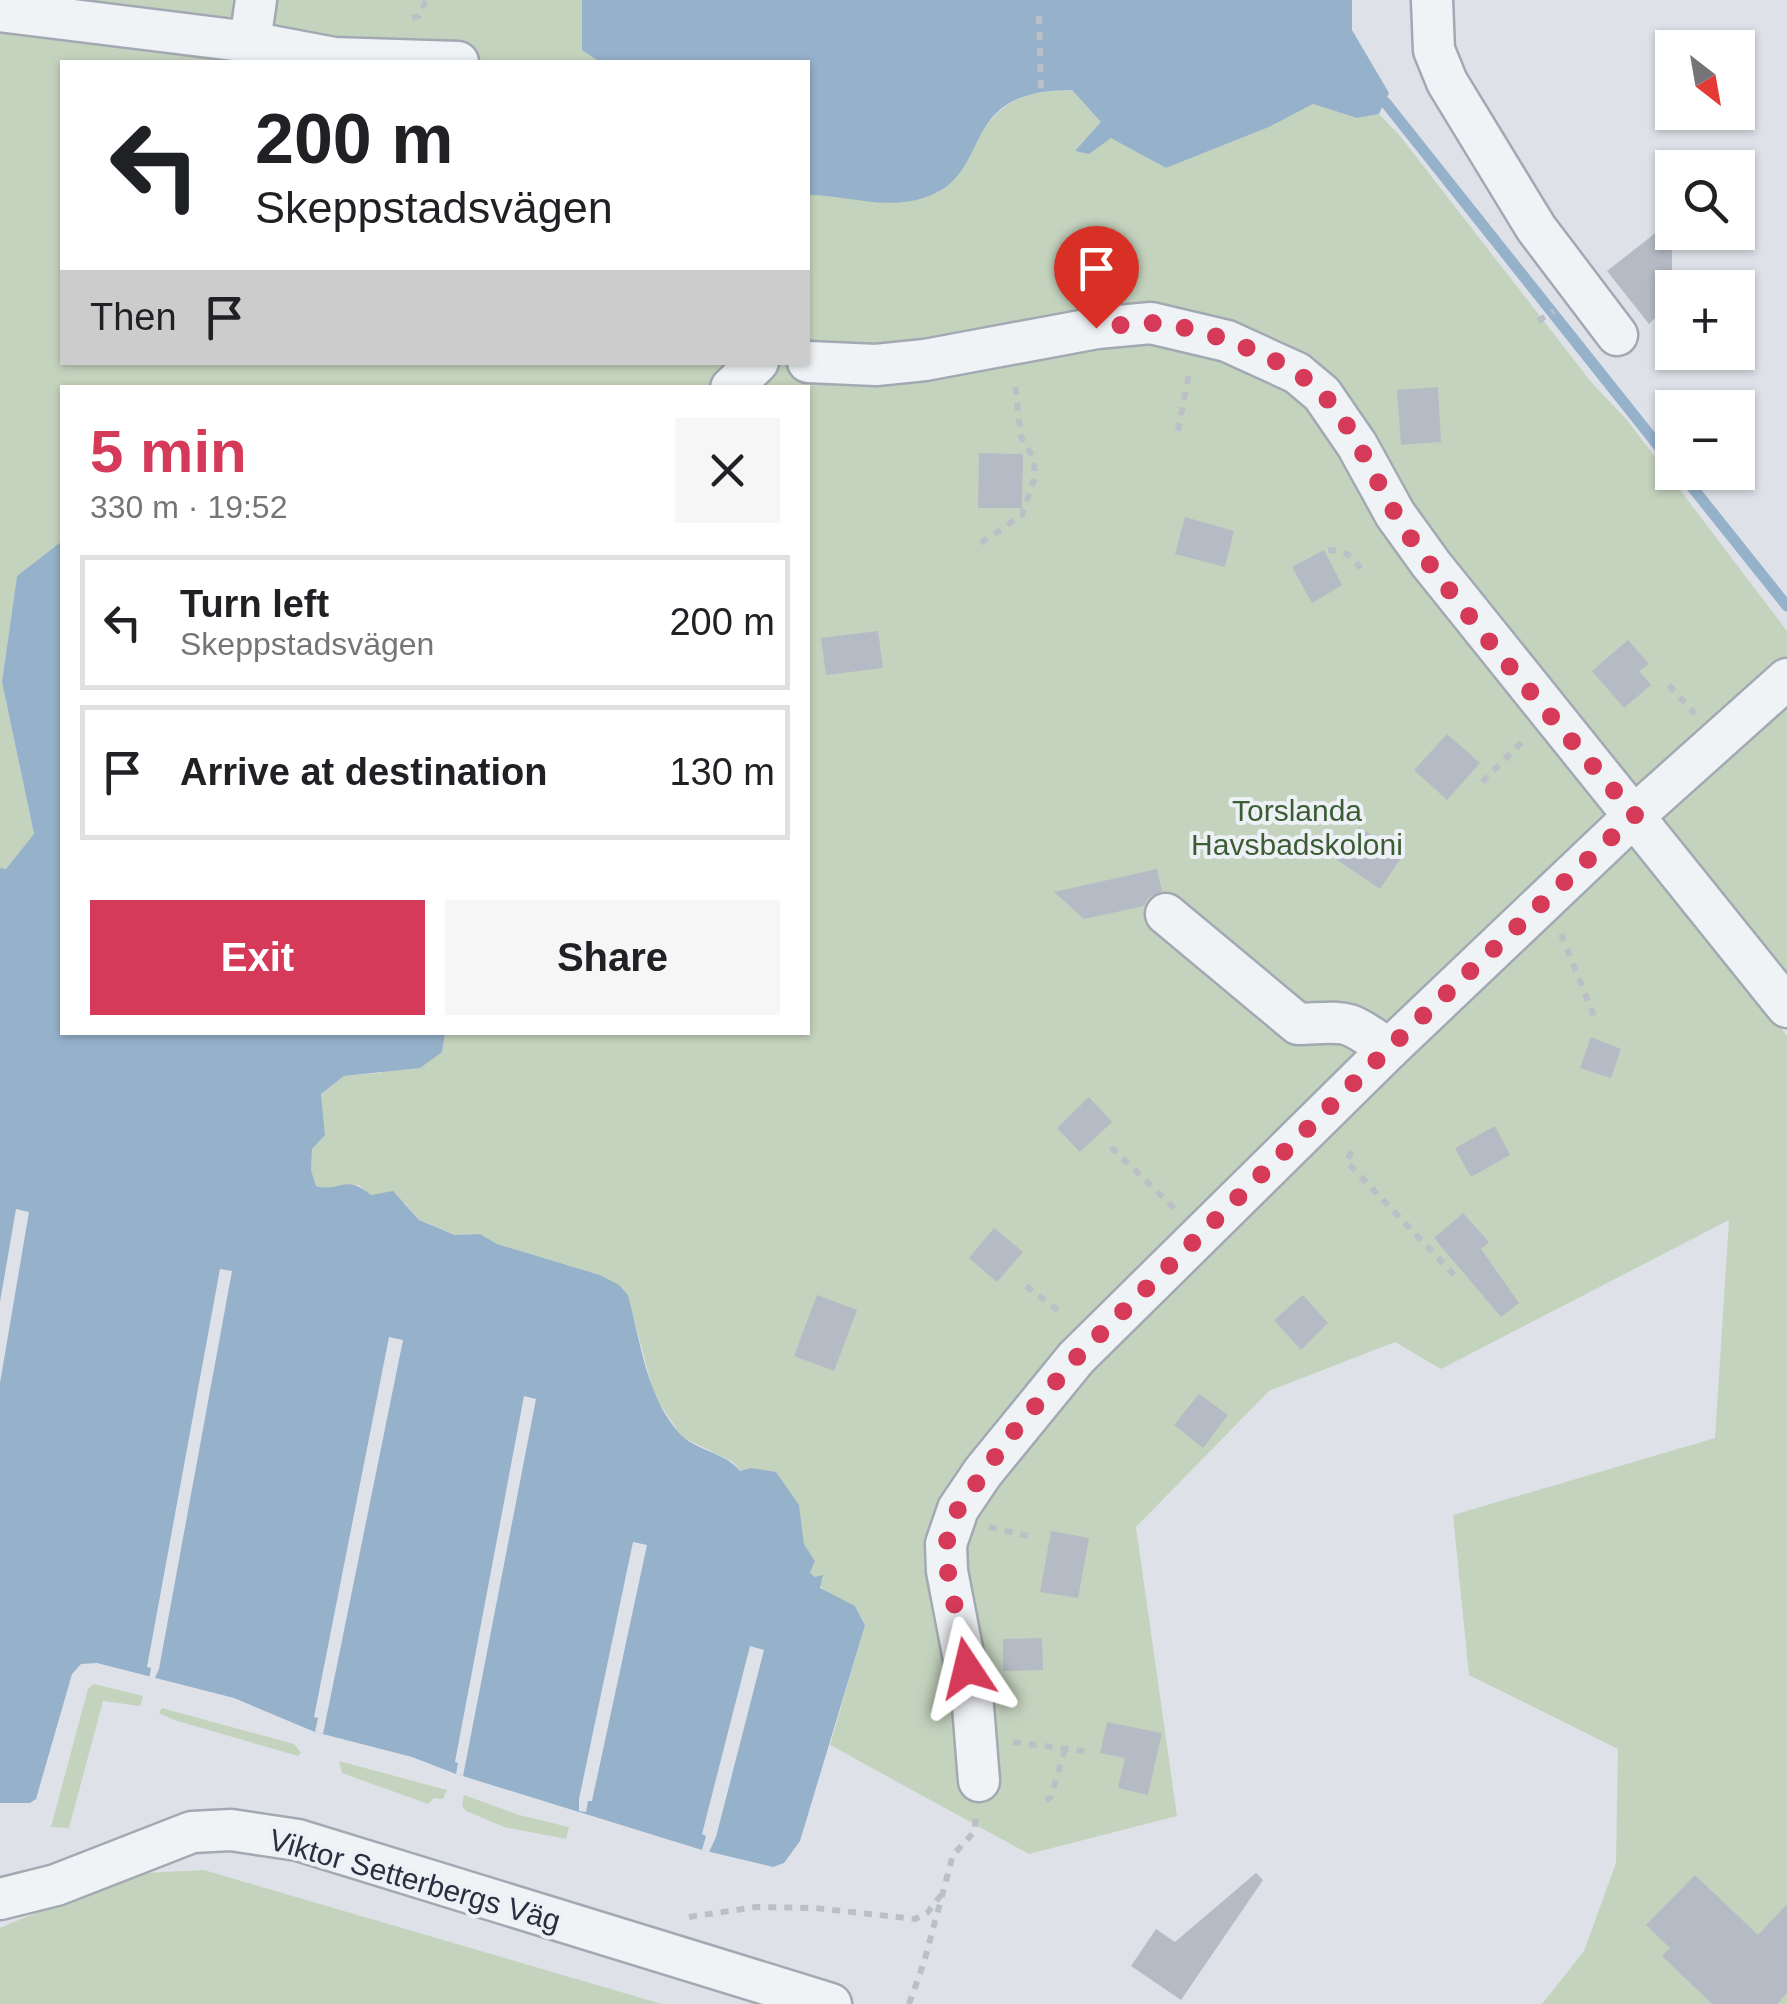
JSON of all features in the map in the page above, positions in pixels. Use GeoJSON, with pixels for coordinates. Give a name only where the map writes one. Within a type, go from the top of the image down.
{"type":"FeatureCollection","features":[{"type":"Feature","properties":{"kind":"street"},"geometry":{"type":"LineString","coordinates":[[250,42],[256,0]]}},
{"type":"Feature","properties":{"kind":"street"},"geometry":{"type":"LineString","coordinates":[[1432,0],[1434,50],[1448,82],[1536,228],[1616,335]]}},
{"type":"Feature","properties":{"kind":"street"},"geometry":{"type":"LineString","coordinates":[[0,11],[250,42],[334,58],[396,60]]}},
{"type":"Feature","properties":{"kind":"street"},"geometry":{"type":"LineString","coordinates":[[810,362],[876,365],[1010,346],[1096,328],[1151,323],[1199,332],[1297,373],[1322,394],[1411,538],[1787,1007]]}},
{"type":"Feature","properties":{"kind":"street"},"geometry":{"type":"LineString","coordinates":[[734,385],[755,365]]}},
{"type":"Feature","properties":{"kind":"street"},"geometry":{"type":"LineString","coordinates":[[978,1782],[973,1706],[946,1544],[958,1509],[1010,1436],[1076,1358],[1388,1049],[1635,815],[1787,679]]}},
{"type":"Feature","properties":{"kind":"street"},"geometry":{"type":"LineString","coordinates":[[1166,914],[1298,1024],[1333,1020],[1351,1023],[1388,1049]]}},
{"type":"Feature","properties":{"kind":"street","name":"Viktor Setterbergs Väg"},"geometry":{"type":"LineString","coordinates":[[0,1899],[56,1885],[192,1832],[231,1830],[298,1840],[831,2004]]}},
{"type":"Feature","properties":{"kind":"path"},"geometry":{"type":"LineString","coordinates":[[408,20],[420,16],[426,0]]}},
{"type":"Feature","properties":{"kind":"path"},"geometry":{"type":"LineString","coordinates":[[1038,16],[1041,90]]}},
{"type":"Feature","properties":{"kind":"path"},"geometry":{"type":"LineString","coordinates":[[1178,431],[1181,402],[1199,332]]}},
{"type":"Feature","properties":{"kind":"path"},"geometry":{"type":"LineString","coordinates":[[981,543],[1022,515],[1035,477],[1034,459],[1021,438],[1010,346]]}},
{"type":"Feature","properties":{"kind":"path"},"geometry":{"type":"LineString","coordinates":[[1328,550],[1343,550],[1364,573]]}},
{"type":"Feature","properties":{"kind":"path"},"geometry":{"type":"LineString","coordinates":[[1482,782],[1550,714]]}},
{"type":"Feature","properties":{"kind":"path"},"geometry":{"type":"LineString","coordinates":[[1544,902],[1559,928],[1596,1021]]}},
{"type":"Feature","properties":{"kind":"path"},"geometry":{"type":"LineString","coordinates":[[1111,1147],[1202,1235]]}},
{"type":"Feature","properties":{"kind":"path"},"geometry":{"type":"LineString","coordinates":[[1352,1152],[1346,1160],[1460,1280]]}},
{"type":"Feature","properties":{"kind":"path"},"geometry":{"type":"LineString","coordinates":[[973,1737],[1091,1752]]}},
{"type":"Feature","properties":{"kind":"path"},"geometry":{"type":"LineString","coordinates":[[1046,1801],[1051,1797],[1065,1749]]}},
{"type":"Feature","properties":{"kind":"path"},"geometry":{"type":"LineString","coordinates":[[908,2004],[924,1962],[952,1854],[974,1832],[978,1782]]}},
{"type":"Feature","properties":{"kind":"path"},"geometry":{"type":"LineString","coordinates":[[679,1919],[756,1907],[815,1908],[915,1919],[927,1913],[941,1896]]}},
{"type":"Feature","properties":{"kind":"green space","name":"Torslanda Havsbadskoloni"},"geometry":{"type":"Polygon","coordinates":[[[0,0],[582,0],[582,49],[597,60],[60,60],[60,365],[810,365],[810,195],[971,149],[1000,111],[1023,97],[1072,90],[1102,122],[1076,151],[1089,153],[1111,137],[1166,168],[1269,127],[1313,104],[1357,118],[1379,114],[1655,457],[1655,490],[1680,490],[1787,631],[1787,1015],[1779,1025],[1787,1036],[1787,2004],[1542,2004],[1584,1951],[1616,1863],[1618,1749],[1469,1675],[1453,1515],[1715,1438],[1729,1220],[1441,1369],[1395,1342],[1269,1391],[1136,1527],[1177,1816],[1029,1854],[830,1745],[865,1624],[855,1606],[825,1592],[810,1573],[815,1561],[804,1544],[799,1506],[761,1470],[740,1471],[733,1462],[682,1437],[654,1395],[628,1295],[600,1275],[497,1244],[480,1234],[456,1235],[419,1220],[405,1203],[370,1195],[359,1185],[327,1189],[316,1186],[311,1170],[312,1149],[325,1135],[321,1094],[344,1076],[380,1073],[442,1052],[445,1035],[810,1035],[810,385],[60,385],[60,543],[17,576],[2,682],[34,835],[6,870],[0,868],[0,0]]]}},
{"type":"Feature","properties":{"kind":"green space"},"geometry":{"type":"Polygon","coordinates":[[[94,1684],[143,1696],[140,1706],[103,1701],[69,1828],[51,1827],[88,1689],[94,1684]]]}},
{"type":"Feature","properties":{"kind":"green space"},"geometry":{"type":"Polygon","coordinates":[[[162,1708],[294,1744],[301,1753],[298,1756],[174,1720],[159,1713],[162,1708]]]}},
{"type":"Feature","properties":{"kind":"green space"},"geometry":{"type":"Polygon","coordinates":[[[339,1761],[447,1790],[443,1799],[434,1798],[428,1804],[342,1773],[339,1761]]]}},
{"type":"Feature","properties":{"kind":"green space"},"geometry":{"type":"Polygon","coordinates":[[[464,1795],[519,1815],[569,1827],[566,1839],[504,1827],[466,1811],[462,1806],[464,1795]]]}},
{"type":"Feature","properties":{"kind":"green space"},"geometry":{"type":"Polygon","coordinates":[[[204,1870],[662,2004],[0,2004],[0,1928],[126,1874],[204,1870]]]}},
{"type":"Feature","properties":{"kind":"water"},"geometry":{"type":"Polygon","coordinates":[[[582,0],[1352,0],[1352,30],[1389,93],[1379,114],[1357,118],[1313,104],[1269,127],[1166,168],[1111,138],[1089,154],[1075,151],[1101,122],[1072,90],[1035,94],[1010,103],[993,117],[963,169],[949,184],[913,201],[883,203],[810,195],[810,60],[597,60],[582,50],[582,0]]]}},
{"type":"Feature","properties":{"kind":"water"},"geometry":{"type":"Polygon","coordinates":[[[60,543],[60,1035],[445,1035],[442,1052],[420,1068],[344,1076],[321,1094],[325,1135],[312,1149],[311,1170],[316,1186],[355,1185],[371,1195],[393,1191],[419,1220],[455,1235],[480,1234],[497,1244],[600,1275],[619,1285],[628,1295],[652,1386],[680,1434],[740,1471],[751,1468],[776,1472],[799,1505],[804,1544],[815,1561],[810,1573],[815,1577],[823,1575],[820,1588],[855,1606],[865,1625],[800,1841],[784,1863],[773,1867],[702,1850],[412,1757],[315,1732],[234,1698],[97,1663],[81,1664],[72,1674],[36,1799],[30,1803],[0,1803],[0,868],[6,869],[34,834],[2,682],[17,576],[60,543]]]}},
{"type":"Feature","properties":{"kind":"pier"},"geometry":{"type":"Polygon","coordinates":[[[16,1209],[29,1212],[0,1383],[0,1302],[16,1209]]]}},
{"type":"Feature","properties":{"kind":"pier"},"geometry":{"type":"Polygon","coordinates":[[[220,1269],[232,1271],[154,1680],[149,1679],[151,1668],[147,1667],[220,1269]]]}},
{"type":"Feature","properties":{"kind":"pier"},"geometry":{"type":"Polygon","coordinates":[[[389,1337],[403,1340],[323,1734],[315,1732],[318,1718],[314,1717],[389,1337]]]}},
{"type":"Feature","properties":{"kind":"pier"},"geometry":{"type":"Polygon","coordinates":[[[524,1396],[536,1399],[463,1776],[456,1774],[455,1762],[524,1396]]]}},
{"type":"Feature","properties":{"kind":"pier"},"geometry":{"type":"Polygon","coordinates":[[[633,1542],[647,1545],[592,1801],[588,1801],[586,1812],[579,1811],[579,1799],[633,1542]]]}},
{"type":"Feature","properties":{"kind":"pier"},"geometry":{"type":"Polygon","coordinates":[[[750,1646],[764,1650],[709,1852],[702,1850],[706,1836],[702,1834],[750,1646]]]}},
{"type":"Feature","properties":{"kind":"building"},"geometry":{"type":"Polygon","coordinates":[[[1655,233],[1655,250],[1672,250],[1672,270],[1655,270],[1655,318],[1649,324],[1607,271],[1655,233]]]}},
{"type":"Feature","properties":{"kind":"building"},"geometry":{"type":"Polygon","coordinates":[[[1438,387],[1441,442],[1401,445],[1397,390],[1438,387]]]}},
{"type":"Feature","properties":{"kind":"building"},"geometry":{"type":"Polygon","coordinates":[[[979,453],[1023,454],[1022,508],[978,508],[979,453]]]}},
{"type":"Feature","properties":{"kind":"building"},"geometry":{"type":"Polygon","coordinates":[[[1185,517],[1234,531],[1225,567],[1175,554],[1185,517]]]}},
{"type":"Feature","properties":{"kind":"building"},"geometry":{"type":"Polygon","coordinates":[[[1324,550],[1342,585],[1312,603],[1292,567],[1324,550]]]}},
{"type":"Feature","properties":{"kind":"building"},"geometry":{"type":"Polygon","coordinates":[[[878,631],[883,668],[826,675],[821,638],[878,631]]]}},
{"type":"Feature","properties":{"kind":"building"},"geometry":{"type":"Polygon","coordinates":[[[1628,640],[1649,664],[1639,671],[1651,685],[1624,708],[1592,671],[1628,640]]]}},
{"type":"Feature","properties":{"kind":"building"},"geometry":{"type":"Polygon","coordinates":[[[1447,734],[1480,763],[1447,800],[1414,770],[1447,734]]]}},
{"type":"Feature","properties":{"kind":"building"},"geometry":{"type":"Polygon","coordinates":[[[1359,827],[1403,855],[1380,889],[1337,860],[1359,827]]]}},
{"type":"Feature","properties":{"kind":"building"},"geometry":{"type":"Polygon","coordinates":[[[1157,869],[1162,891],[1148,898],[1144,906],[1084,919],[1054,892],[1157,869]]]}},
{"type":"Feature","properties":{"kind":"building"},"geometry":{"type":"Polygon","coordinates":[[[1591,1037],[1621,1049],[1611,1078],[1580,1068],[1591,1037]]]}},
{"type":"Feature","properties":{"kind":"building"},"geometry":{"type":"Polygon","coordinates":[[[1089,1097],[1112,1122],[1080,1152],[1057,1128],[1089,1097]]]}},
{"type":"Feature","properties":{"kind":"building"},"geometry":{"type":"Polygon","coordinates":[[[1495,1126],[1510,1155],[1471,1177],[1455,1148],[1495,1126]]]}},
{"type":"Feature","properties":{"kind":"building"},"geometry":{"type":"Polygon","coordinates":[[[1463,1213],[1489,1242],[1481,1249],[1519,1303],[1501,1317],[1434,1238],[1463,1213]]]}},
{"type":"Feature","properties":{"kind":"building"},"geometry":{"type":"Polygon","coordinates":[[[994,1228],[1023,1252],[997,1282],[969,1258],[994,1228]]]}},
{"type":"Feature","properties":{"kind":"building"},"geometry":{"type":"Polygon","coordinates":[[[817,1295],[857,1310],[834,1371],[794,1356],[817,1295]]]}},
{"type":"Feature","properties":{"kind":"building"},"geometry":{"type":"Polygon","coordinates":[[[1303,1295],[1328,1323],[1301,1350],[1274,1320],[1303,1295]]]}},
{"type":"Feature","properties":{"kind":"building"},"geometry":{"type":"Polygon","coordinates":[[[1199,1394],[1228,1415],[1203,1448],[1174,1425],[1199,1394]]]}},
{"type":"Feature","properties":{"kind":"building"},"geometry":{"type":"Polygon","coordinates":[[[1051,1531],[1089,1538],[1078,1598],[1040,1592],[1051,1531]]]}},
{"type":"Feature","properties":{"kind":"building"},"geometry":{"type":"Polygon","coordinates":[[[1042,1638],[1043,1670],[1003,1671],[1003,1639],[1042,1638]]]}},
{"type":"Feature","properties":{"kind":"building"},"geometry":{"type":"Polygon","coordinates":[[[1107,1722],[1162,1733],[1148,1795],[1118,1788],[1125,1758],[1100,1753],[1107,1722]]]}},
{"type":"Feature","properties":{"kind":"building"},"geometry":{"type":"Polygon","coordinates":[[[1256,1873],[1263,1880],[1181,2000],[1131,1966],[1156,1929],[1175,1942],[1256,1873]]]}},
{"type":"Feature","properties":{"kind":"building"},"geometry":{"type":"Polygon","coordinates":[[[1695,1875],[1758,1935],[1787,1904],[1787,1993],[1777,2004],[1712,2004],[1662,1956],[1670,1948],[1646,1925],[1695,1875]]]}},
{"type":"Feature","properties":{"kind":"waterway"},"geometry":{"type":"LineString","coordinates":[[1385,102],[1655,442]]}},
{"type":"Feature","properties":{"kind":"waterway"},"geometry":{"type":"LineString","coordinates":[[1694,490],[1787,606]]}},
{"type":"Feature","properties":{"kind":"route"},"geometry":{"type":"LineString","coordinates":[[967,1668],[946,1544],[958,1509],[1010,1436],[1076,1358],[1388,1049],[1635,815],[1525,685],[1414,542],[1335,410],[1311,384],[1257,354],[1186,329],[1151,323],[1096,328]]}}]}
